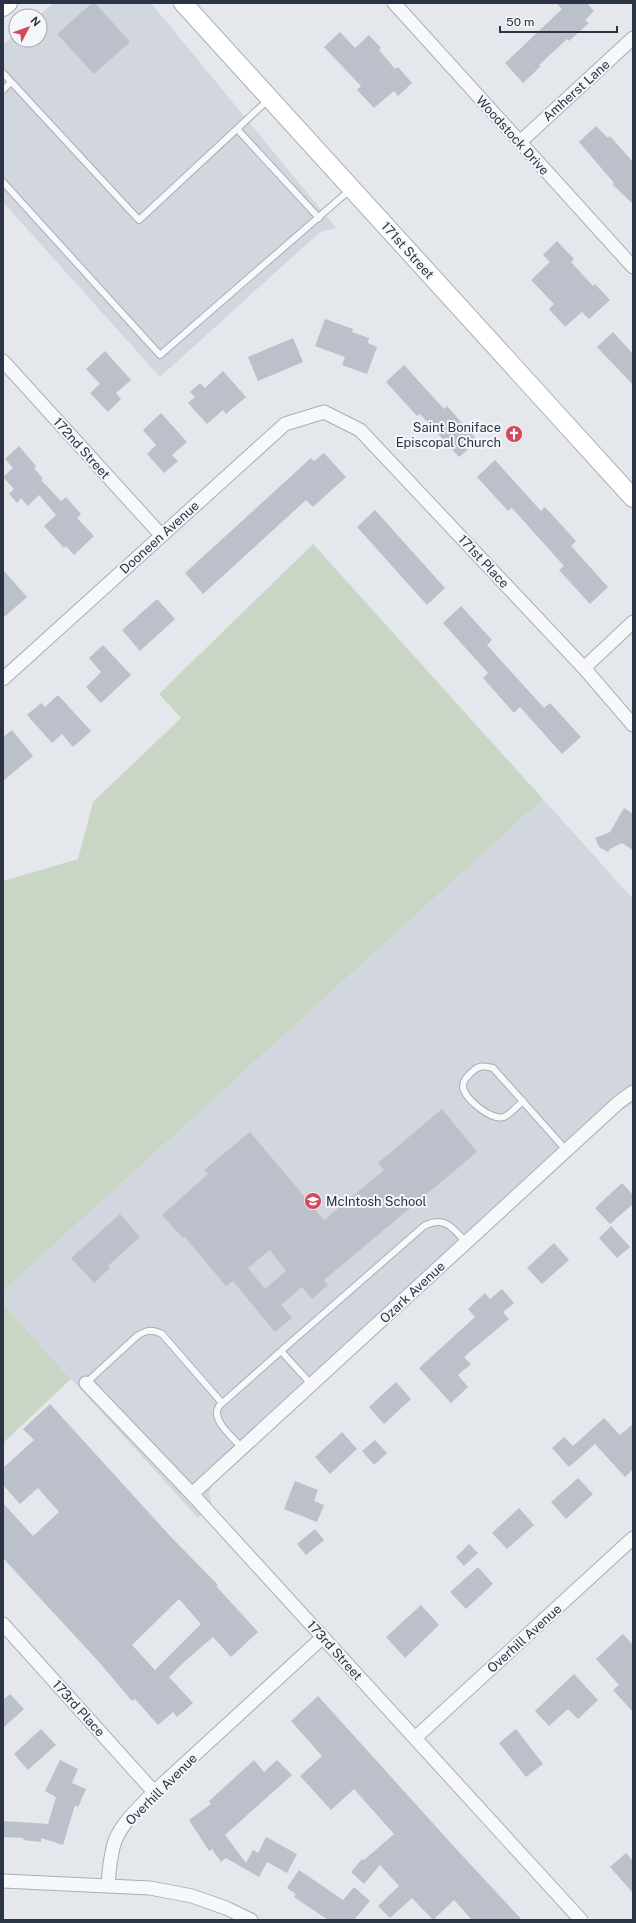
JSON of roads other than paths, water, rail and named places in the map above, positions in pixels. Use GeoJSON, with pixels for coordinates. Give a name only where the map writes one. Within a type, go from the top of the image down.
{"type":"FeatureCollection","features":[{"type":"Feature","properties":{"kind":"street"},"geometry":{"type":"LineString","coordinates":[[3,7],[8,3]]}},
{"type":"Feature","properties":{"kind":"street","name":"171st Street"},"geometry":{"type":"LineString","coordinates":[[183,3],[633,498]]}},
{"type":"Feature","properties":{"kind":"street","name":"Woodstock Drive"},"geometry":{"type":"LineString","coordinates":[[394,3],[633,267]]}},
{"type":"Feature","properties":{"kind":"street","name":"Amherst Lane"},"geometry":{"type":"LineString","coordinates":[[520,142],[633,38]]}},
{"type":"Feature","properties":{"kind":"street","name":"172nd Street"},"geometry":{"type":"LineString","coordinates":[[3,362],[161,535]]}},
{"type":"Feature","properties":{"kind":"street","name":"Dooneen Avenue"},"geometry":{"type":"LineString","coordinates":[[3,679],[285,424],[324,412]]}},
{"type":"Feature","properties":{"kind":"street","name":"171st Place"},"geometry":{"type":"LineString","coordinates":[[324,412],[360,430],[584,668],[633,725]]}},
{"type":"Feature","properties":{"kind":"street"},"geometry":{"type":"LineString","coordinates":[[584,668],[633,622]]}},
{"type":"Feature","properties":{"kind":"street","name":"Ozark Avenue"},"geometry":{"type":"LineString","coordinates":[[192,1494],[566,1150],[619,1102],[633,1092]]}},
{"type":"Feature","properties":{"kind":"street","name":"173rd Street"},"geometry":{"type":"LineString","coordinates":[[86,1383],[192,1494],[581,1920]]}},
{"type":"Feature","properties":{"kind":"street","name":"Overhill Avenue"},"geometry":{"type":"LineString","coordinates":[[415,1738],[633,1538]]}},
{"type":"Feature","properties":{"kind":"street","name":"173rd Place"},"geometry":{"type":"LineString","coordinates":[[3,1624],[154,1792]]}},
{"type":"Feature","properties":{"kind":"street","name":"Overhill Avenue"},"geometry":{"type":"LineString","coordinates":[[108,1886],[111,1860],[116,1839],[122,1827],[154,1792],[322,1637]]}},
{"type":"Feature","properties":{"kind":"street"},"geometry":{"type":"LineString","coordinates":[[3,1881],[150,1888],[192,1896],[226,1908],[251,1920]]}},
{"type":"Feature","properties":{"kind":"lane"},"geometry":{"type":"LineString","coordinates":[[3,73],[139,220],[270,99]]}},
{"type":"Feature","properties":{"kind":"lane"},"geometry":{"type":"LineString","coordinates":[[3,90],[11,82]]}},
{"type":"Feature","properties":{"kind":"lane"},"geometry":{"type":"LineString","coordinates":[[237,129],[318,218]]}},
{"type":"Feature","properties":{"kind":"lane"},"geometry":{"type":"LineString","coordinates":[[3,182],[160,355],[352,189]]}},
{"type":"Feature","properties":{"kind":"lane"},"geometry":{"type":"LineString","coordinates":[[523,1101],[504,1117],[496,1118],[488,1115],[465,1094],[463,1085],[466,1077],[477,1067],[485,1066],[493,1068],[523,1101],[566,1150]]}},
{"type":"Feature","properties":{"kind":"lane"},"geometry":{"type":"LineString","coordinates":[[242,1448],[217,1418],[216,1410],[222,1403],[424,1226],[434,1221],[441,1220],[449,1225],[466,1242]]}},
{"type":"Feature","properties":{"kind":"lane"},"geometry":{"type":"LineString","coordinates":[[86,1383],[137,1336],[145,1331],[154,1330],[162,1334],[222,1403]]}},
{"type":"Feature","properties":{"kind":"lane"},"geometry":{"type":"LineString","coordinates":[[281,1351],[311,1384]]}},
{"type":"Feature","properties":{"kind":"place","name":"Saint Boniface Episcopal Church"},"geometry":{"type":"Point","coordinates":[514,434]}},
{"type":"Feature","properties":{"kind":"place","name":"McIntosh School"},"geometry":{"type":"Point","coordinates":[313,1201]}}]}
